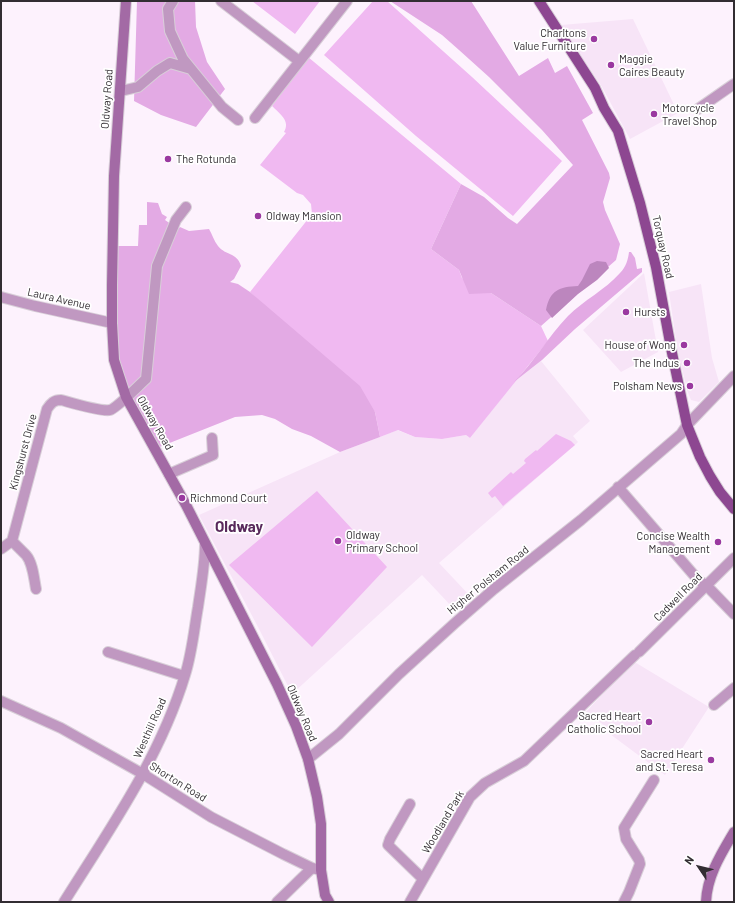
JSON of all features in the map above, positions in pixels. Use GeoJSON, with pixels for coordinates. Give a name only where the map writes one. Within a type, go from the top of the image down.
{"type":"FeatureCollection","features":[{"type":"Feature","properties":{"kind":"main road","name":"Torquay Road"},"geometry":{"type":"LineString","coordinates":[[539,1],[595,88],[604,108],[618,131],[640,203],[656,267],[687,425],[700,457],[710,476],[720,492],[734,509]]}},
{"type":"Feature","properties":{"kind":"street","name":"Oldway Road"},"geometry":{"type":"LineString","coordinates":[[126,1],[114,176],[112,323],[114,360],[126,397],[169,474],[277,684],[296,726],[308,760],[318,797],[321,824],[317,869],[325,895],[329,902]]}},
{"type":"Feature","properties":{"kind":"street"},"geometry":{"type":"LineString","coordinates":[[172,1],[168,9],[170,31],[183,59],[222,107],[238,120]]}},
{"type":"Feature","properties":{"kind":"street"},"geometry":{"type":"LineString","coordinates":[[221,1],[299,61]]}},
{"type":"Feature","properties":{"kind":"street"},"geometry":{"type":"LineString","coordinates":[[255,118],[347,1]]}},
{"type":"Feature","properties":{"kind":"street"},"geometry":{"type":"LineString","coordinates":[[121,91],[138,87],[156,70],[170,63],[191,69]]}},
{"type":"Feature","properties":{"kind":"street"},"geometry":{"type":"LineString","coordinates":[[698,110],[734,84]]}},
{"type":"Feature","properties":{"kind":"street"},"geometry":{"type":"LineString","coordinates":[[126,397],[146,379],[157,266],[176,220],[186,207]]}},
{"type":"Feature","properties":{"kind":"street","name":"Laura Avenue"},"geometry":{"type":"LineString","coordinates":[[1,297],[112,323]]}},
{"type":"Feature","properties":{"kind":"street","name":"Higher Polsham Road"},"geometry":{"type":"LineString","coordinates":[[308,760],[339,734],[455,622],[494,589],[553,543],[681,434],[687,425],[734,376]]}},
{"type":"Feature","properties":{"kind":"street","name":"Kingshurst Drive"},"geometry":{"type":"LineString","coordinates":[[12,541],[45,417],[50,404],[56,400],[61,400],[103,410],[110,410],[117,406],[126,397]]}},
{"type":"Feature","properties":{"kind":"street"},"geometry":{"type":"LineString","coordinates":[[169,474],[213,455],[212,438]]}},
{"type":"Feature","properties":{"kind":"street"},"geometry":{"type":"LineString","coordinates":[[618,487],[699,581],[706,585],[734,614]]}},
{"type":"Feature","properties":{"kind":"street"},"geometry":{"type":"LineString","coordinates":[[1,549],[12,541],[26,555],[30,561],[36,589]]}},
{"type":"Feature","properties":{"kind":"street","name":"Westhill Road"},"geometry":{"type":"LineString","coordinates":[[64,902],[143,774],[166,724],[184,676],[192,647],[205,564],[205,544]]}},
{"type":"Feature","properties":{"kind":"street","name":"Cadwell Road"},"geometry":{"type":"LineString","coordinates":[[637,654],[734,558]]}},
{"type":"Feature","properties":{"kind":"street"},"geometry":{"type":"LineString","coordinates":[[108,652],[184,676]]}},
{"type":"Feature","properties":{"kind":"street","name":"Woodland Park"},"geometry":{"type":"LineString","coordinates":[[410,902],[464,805],[476,790],[484,783],[524,761],[637,654]]}},
{"type":"Feature","properties":{"kind":"street"},"geometry":{"type":"LineString","coordinates":[[714,705],[734,688]]}},
{"type":"Feature","properties":{"kind":"street","name":"Shorton Road"},"geometry":{"type":"LineString","coordinates":[[1,701],[61,728],[143,774],[211,817],[317,869]]}},
{"type":"Feature","properties":{"kind":"street"},"geometry":{"type":"LineString","coordinates":[[624,902],[630,892],[640,864],[626,839],[624,828],[654,780]]}},
{"type":"Feature","properties":{"kind":"street"},"geometry":{"type":"LineString","coordinates":[[410,804],[388,845],[423,878]]}},
{"type":"Feature","properties":{"kind":"street"},"geometry":{"type":"LineString","coordinates":[[706,902],[709,882],[713,870],[734,832]]}},
{"type":"Feature","properties":{"kind":"street"},"geometry":{"type":"LineString","coordinates":[[277,902],[317,869]]}},
{"type":"Feature","properties":{"kind":"shaded area"},"geometry":{"type":"Polygon","coordinates":[[[137,1],[195,1],[196,27],[207,62],[225,89],[196,127],[161,115],[134,101],[137,1]]]}},
{"type":"Feature","properties":{"kind":"shaded area"},"geometry":{"type":"Polygon","coordinates":[[[252,1],[320,1],[295,34],[252,1]]]}},
{"type":"Feature","properties":{"kind":"shaded area"},"geometry":{"type":"Polygon","coordinates":[[[373,1],[387,1],[472,77],[562,161],[513,216],[416,136],[324,55],[373,1]]]}},
{"type":"Feature","properties":{"kind":"shaded area"},"geometry":{"type":"Polygon","coordinates":[[[390,1],[471,1],[519,76],[548,58],[555,73],[567,66],[593,113],[582,120],[609,173],[610,178],[603,202],[620,244],[616,260],[541,326],[491,293],[469,294],[459,270],[431,249],[461,184],[484,197],[517,224],[573,165],[542,130],[489,77],[459,50],[442,35],[390,1]]]}},
{"type":"Feature","properties":{"kind":"shaded area"},"geometry":{"type":"Polygon","coordinates":[[[633,19],[678,113],[630,139],[602,87],[561,25],[633,19]]]}},
{"type":"Feature","properties":{"kind":"shaded area"},"geometry":{"type":"Polygon","coordinates":[[[308,57],[461,184],[431,249],[459,270],[462,278],[491,293],[541,326],[548,341],[470,438],[466,435],[442,439],[415,437],[398,430],[380,437],[375,412],[250,292],[312,214],[311,204],[303,195],[297,193],[260,165],[286,133],[284,132],[286,128],[285,121],[281,114],[272,106],[308,57]]]}},
{"type":"Feature","properties":{"kind":"shaded area"},"geometry":{"type":"Polygon","coordinates":[[[147,202],[158,203],[162,214],[167,217],[165,220],[178,229],[180,227],[189,231],[209,229],[218,246],[237,258],[241,266],[234,279],[230,282],[238,284],[250,292],[360,386],[375,412],[380,437],[340,452],[311,436],[292,429],[275,419],[262,415],[235,417],[157,448],[127,391],[116,360],[117,246],[138,246],[139,225],[147,225],[147,202]]]}},
{"type":"Feature","properties":{"kind":"shaded area"},"geometry":{"type":"Polygon","coordinates":[[[629,252],[631,252],[635,258],[637,269],[642,268],[642,272],[575,329],[542,360],[514,382],[568,316],[608,285],[622,271],[629,252]]]}},
{"type":"Feature","properties":{"kind":"shaded area"},"geometry":{"type":"Polygon","coordinates":[[[597,261],[606,262],[609,268],[552,318],[546,310],[553,294],[556,291],[566,287],[578,286],[590,264],[597,261]]]}},
{"type":"Feature","properties":{"kind":"shaded area"},"geometry":{"type":"Polygon","coordinates":[[[644,273],[658,352],[621,372],[583,330],[644,273]]]}},
{"type":"Feature","properties":{"kind":"shaded area"},"geometry":{"type":"Polygon","coordinates":[[[701,284],[712,358],[719,382],[699,402],[691,400],[687,390],[677,347],[669,292],[701,284]]]}},
{"type":"Feature","properties":{"kind":"shaded area","name":"Oldway Primary School"},"geometry":{"type":"Polygon","coordinates":[[[541,361],[590,421],[573,436],[578,442],[576,444],[439,563],[471,597],[455,610],[422,575],[292,694],[199,515],[340,452],[397,430],[415,437],[442,439],[466,435],[470,438],[514,382],[541,361]]]}},
{"type":"Feature","properties":{"kind":"shaded area"},"geometry":{"type":"Polygon","coordinates":[[[556,434],[571,441],[575,445],[503,506],[495,496],[492,498],[488,493],[511,472],[513,474],[526,463],[524,461],[525,459],[536,450],[537,451],[556,434]]]}},
{"type":"Feature","properties":{"kind":"shaded area"},"geometry":{"type":"Polygon","coordinates":[[[317,491],[387,567],[312,647],[229,565],[317,491]]]}},
{"type":"Feature","properties":{"kind":"shaded area","name":"Sacred Heart Catholic School"},"geometry":{"type":"Polygon","coordinates":[[[633,661],[709,707],[665,775],[610,734],[612,731],[586,712],[633,661]]]}},
{"type":"Feature","properties":{"kind":"place","name":"Charltons Value Furniture"},"geometry":{"type":"Point","coordinates":[594,39]}},
{"type":"Feature","properties":{"kind":"place","name":"Maggie Caires Beauty"},"geometry":{"type":"Point","coordinates":[611,65]}},
{"type":"Feature","properties":{"kind":"place","name":"Motorcycle Travel Shop"},"geometry":{"type":"Point","coordinates":[654,114]}},
{"type":"Feature","properties":{"kind":"place","name":"The Rotunda"},"geometry":{"type":"Point","coordinates":[168,159]}},
{"type":"Feature","properties":{"kind":"place","name":"Oldway Mansion"},"geometry":{"type":"Point","coordinates":[258,216]}},
{"type":"Feature","properties":{"kind":"place","name":"Hursts"},"geometry":{"type":"Point","coordinates":[626,312]}},
{"type":"Feature","properties":{"kind":"place","name":"House of Wong"},"geometry":{"type":"Point","coordinates":[684,345]}},
{"type":"Feature","properties":{"kind":"place","name":"The Indus"},"geometry":{"type":"Point","coordinates":[687,363]}},
{"type":"Feature","properties":{"kind":"place","name":"Polsham News"},"geometry":{"type":"Point","coordinates":[690,386]}},
{"type":"Feature","properties":{"kind":"place","name":"Richmond Court"},"geometry":{"type":"Point","coordinates":[182,498]}},
{"type":"Feature","properties":{"kind":"place","name":"Oldway Primary School"},"geometry":{"type":"Point","coordinates":[338,541]}},
{"type":"Feature","properties":{"kind":"place","name":"Concise Wealth Management"},"geometry":{"type":"Point","coordinates":[718,542]}},
{"type":"Feature","properties":{"kind":"place","name":"Sacred Heart Catholic School"},"geometry":{"type":"Point","coordinates":[649,722]}},
{"type":"Feature","properties":{"kind":"place","name":"Sacred Heart and St. Teresa"},"geometry":{"type":"Point","coordinates":[711,760]}},
{"type":"Feature","properties":{"kind":"district","name":"Oldway"},"geometry":{"type":"Point","coordinates":[239,527]}}]}
